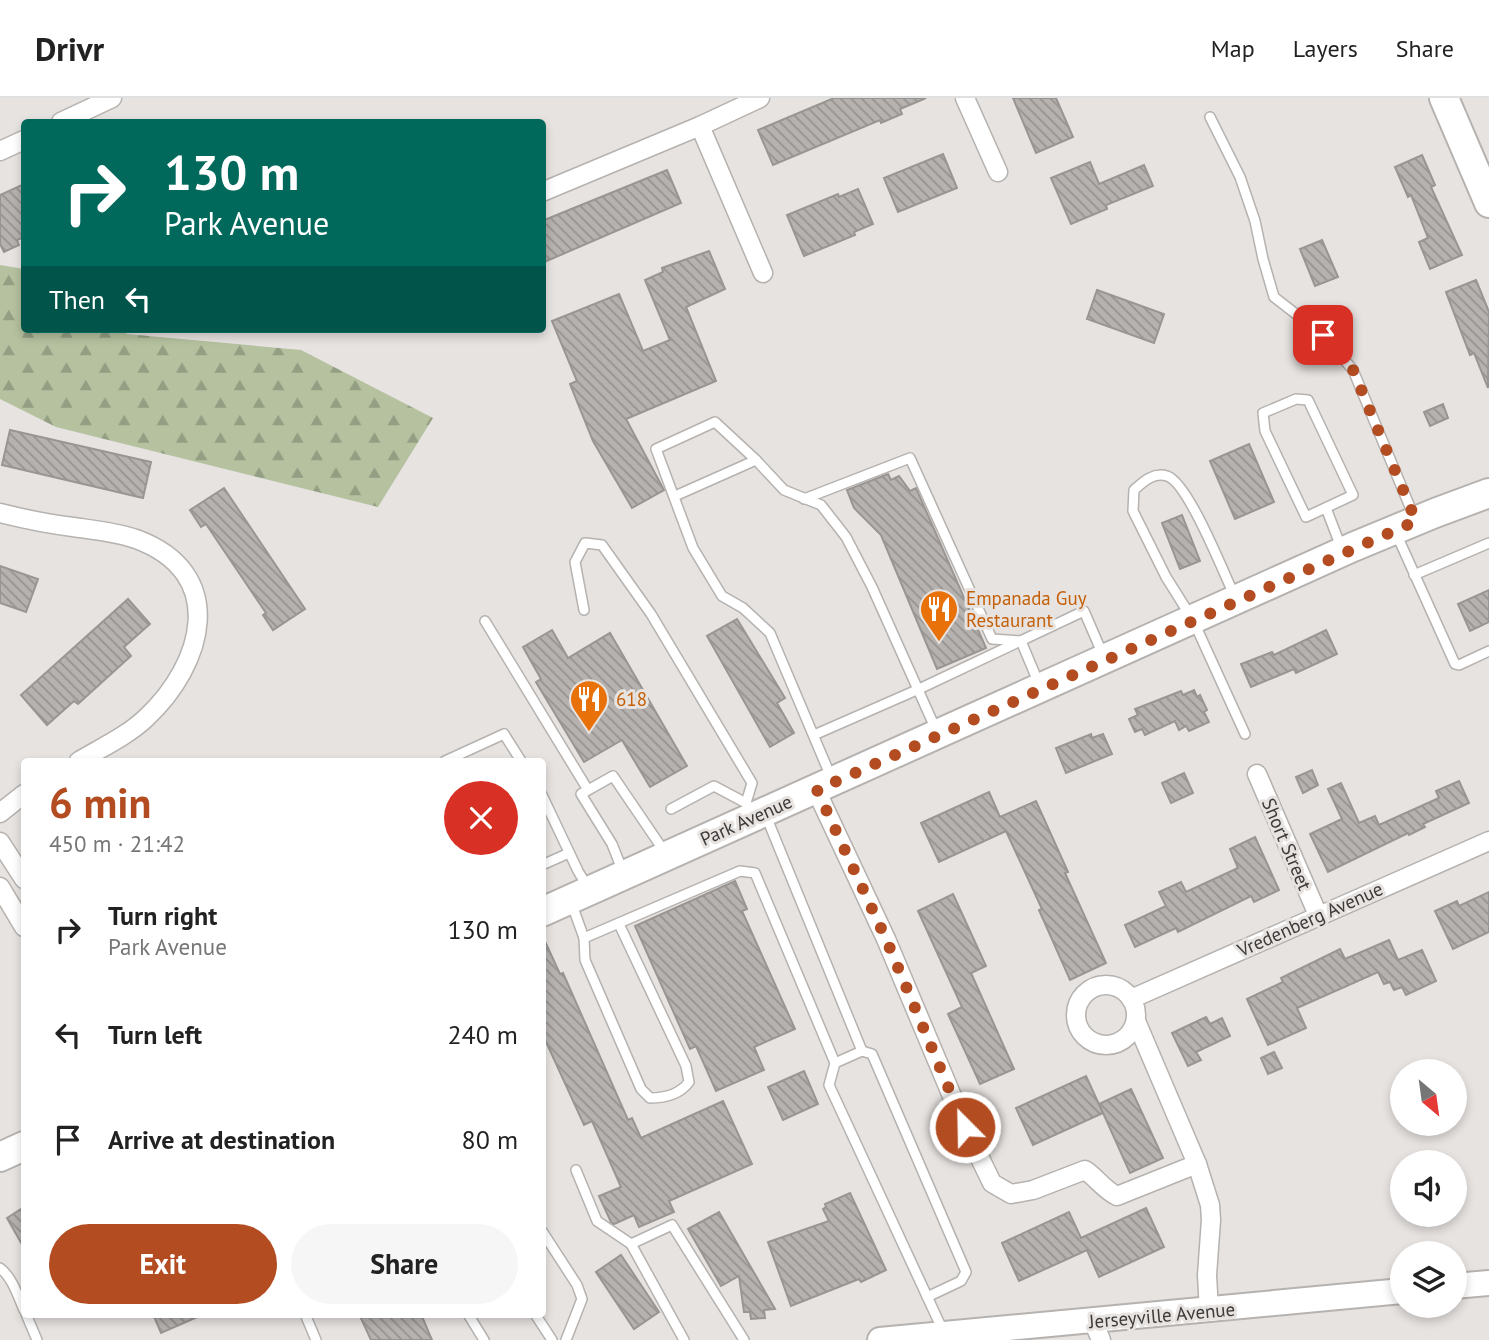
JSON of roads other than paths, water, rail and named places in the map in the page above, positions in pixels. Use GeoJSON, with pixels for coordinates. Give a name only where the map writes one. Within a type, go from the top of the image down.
{"type":"FeatureCollection","features":[{"type":"Feature","properties":{"kind":"main road"},"geometry":{"type":"LineString","coordinates":[[1444,98],[1489,203]]}},
{"type":"Feature","properties":{"kind":"main road","name":"Park Avenue"},"geometry":{"type":"LineString","coordinates":[[546,910],[667,856],[754,811],[825,786],[1343,552],[1405,525],[1489,494]]}},
{"type":"Feature","properties":{"kind":"main road"},"geometry":{"type":"LineString","coordinates":[[0,1157],[21,1147]]}},
{"type":"Feature","properties":{"kind":"street"},"geometry":{"type":"LineString","coordinates":[[67,119],[112,98]]}},
{"type":"Feature","properties":{"kind":"street"},"geometry":{"type":"LineString","coordinates":[[546,190],[760,98]]}},
{"type":"Feature","properties":{"kind":"street"},"geometry":{"type":"LineString","coordinates":[[965,98],[998,172]]}},
{"type":"Feature","properties":{"kind":"street"},"geometry":{"type":"LineString","coordinates":[[700,126],[764,273]]}},
{"type":"Feature","properties":{"kind":"street"},"geometry":{"type":"LineString","coordinates":[[0,151],[21,141]]}},
{"type":"Feature","properties":{"kind":"street"},"geometry":{"type":"LineString","coordinates":[[0,513],[36,522],[114,533],[145,543],[176,565],[198,603],[199,624],[190,657],[163,701],[144,720],[84,758]]}},
{"type":"Feature","properties":{"kind":"street","name":"Short Street"},"geometry":{"type":"LineString","coordinates":[[1257,774],[1318,915]]}},
{"type":"Feature","properties":{"kind":"street"},"geometry":{"type":"LineString","coordinates":[[825,786],[965,1127],[992,1183],[1011,1194],[1033,1190],[1085,1170],[1098,1179],[1107,1192],[1117,1196],[1197,1164]]}},
{"type":"Feature","properties":{"kind":"street"},"geometry":{"type":"LineString","coordinates":[[0,813],[21,796]]}},
{"type":"Feature","properties":{"kind":"street","name":"Vredenberg Avenue"},"geometry":{"type":"LineString","coordinates":[[1131,999],[1489,841]]}},
{"type":"Feature","properties":{"kind":"street"},"geometry":{"type":"LineString","coordinates":[[0,842],[21,874]]}},
{"type":"Feature","properties":{"kind":"street"},"geometry":{"type":"LineString","coordinates":[[0,887],[21,922]]}},
{"type":"Feature","properties":{"kind":"street"},"geometry":{"type":"LineString","coordinates":[[1136,1021],[1123,1040],[1112,1045],[1100,1045],[1081,1032],[1077,1010],[1081,999],[1090,990],[1100,986],[1123,990],[1136,1010],[1136,1021],[1197,1164],[1210,1205],[1207,1275],[1209,1311]]}},
{"type":"Feature","properties":{"kind":"street"},"geometry":{"type":"LineString","coordinates":[[1467,1285],[1489,1283]]}},
{"type":"Feature","properties":{"kind":"street","name":"Jerseyville Avenue"},"geometry":{"type":"LineString","coordinates":[[880,1340],[944,1334],[1097,1331],[1209,1311],[1390,1293]]}},
{"type":"Feature","properties":{"kind":"lane"},"geometry":{"type":"LineString","coordinates":[[1210,117],[1240,177],[1274,297],[1323,335],[1353,370],[1405,525],[1414,575],[1455,664],[1459,665],[1489,650]]}},
{"type":"Feature","properties":{"kind":"lane"},"geometry":{"type":"LineString","coordinates":[[1296,399],[1308,400],[1353,495],[1326,508],[1306,517],[1265,431],[1262,413],[1296,399]]}},
{"type":"Feature","properties":{"kind":"lane"},"geometry":{"type":"LineString","coordinates":[[825,786],[814,735],[770,633],[743,608],[722,596],[693,548],[656,449],[715,422],[784,490],[821,505],[846,537],[939,735]]}},
{"type":"Feature","properties":{"kind":"lane"},"geometry":{"type":"LineString","coordinates":[[804,499],[910,458],[992,639],[1021,641]]}},
{"type":"Feature","properties":{"kind":"lane"},"geometry":{"type":"LineString","coordinates":[[675,496],[756,460]]}},
{"type":"Feature","properties":{"kind":"lane"},"geometry":{"type":"LineString","coordinates":[[1236,601],[1196,512],[1175,480],[1164,475],[1146,478],[1134,490],[1133,512],[1166,577],[1193,620],[1245,734]]}},
{"type":"Feature","properties":{"kind":"lane"},"geometry":{"type":"LineString","coordinates":[[1326,508],[1343,552]]}},
{"type":"Feature","properties":{"kind":"lane"},"geometry":{"type":"LineString","coordinates":[[1414,575],[1489,543]]}},
{"type":"Feature","properties":{"kind":"lane"},"geometry":{"type":"LineString","coordinates":[[584,610],[575,562],[585,544],[602,545],[651,614],[752,783],[754,811],[862,1051]]}},
{"type":"Feature","properties":{"kind":"lane"},"geometry":{"type":"LineString","coordinates":[[814,735],[1084,611],[1105,660]]}},
{"type":"Feature","properties":{"kind":"lane"},"geometry":{"type":"LineString","coordinates":[[485,621],[588,790]]}},
{"type":"Feature","properties":{"kind":"lane"},"geometry":{"type":"LineString","coordinates":[[1021,641],[1041,689]]}},
{"type":"Feature","properties":{"kind":"lane"},"geometry":{"type":"LineString","coordinates":[[452,758],[504,734],[520,758]]}},
{"type":"Feature","properties":{"kind":"lane"},"geometry":{"type":"LineString","coordinates":[[625,875],[612,844],[581,794],[613,776],[667,856]]}},
{"type":"Feature","properties":{"kind":"lane"},"geometry":{"type":"LineString","coordinates":[[671,809],[714,786],[754,811]]}},
{"type":"Feature","properties":{"kind":"lane"},"geometry":{"type":"LineString","coordinates":[[546,804],[569,853],[580,895],[585,960],[641,1089],[650,1098],[664,1098],[684,1089],[689,1082],[686,1066],[618,924]]}},
{"type":"Feature","properties":{"kind":"lane"},"geometry":{"type":"LineString","coordinates":[[546,863],[569,853]]}},
{"type":"Feature","properties":{"kind":"lane"},"geometry":{"type":"LineString","coordinates":[[584,939],[740,872],[755,873],[835,1063],[829,1085],[944,1334]]}},
{"type":"Feature","properties":{"kind":"lane"},"geometry":{"type":"LineString","coordinates":[[835,1063],[862,1051],[872,1054],[966,1272],[961,1280],[927,1297]]}},
{"type":"Feature","properties":{"kind":"lane"},"geometry":{"type":"LineString","coordinates":[[576,1170],[597,1221],[631,1244],[684,1340]]}},
{"type":"Feature","properties":{"kind":"lane"},"geometry":{"type":"LineString","coordinates":[[631,1244],[672,1225],[744,1340]]}},
{"type":"Feature","properties":{"kind":"lane"},"geometry":{"type":"LineString","coordinates":[[546,1237],[577,1285],[582,1299],[566,1340]]}},
{"type":"Feature","properties":{"kind":"lane"},"geometry":{"type":"LineString","coordinates":[[0,1268],[4,1270],[21,1302]]}},
{"type":"Feature","properties":{"kind":"lane"},"geometry":{"type":"LineString","coordinates":[[28,1318],[37,1340]]}},
{"type":"Feature","properties":{"kind":"lane"},"geometry":{"type":"LineString","coordinates":[[307,1318],[316,1340]]}},
{"type":"Feature","properties":{"kind":"lane"},"geometry":{"type":"LineString","coordinates":[[470,1318],[484,1340]]}},
{"type":"Feature","properties":{"kind":"lane"},"geometry":{"type":"LineString","coordinates":[[538,1318],[552,1340]]}},
{"type":"Feature","properties":{"kind":"place","name":"Empanada Guy Restaurant"},"geometry":{"type":"Point","coordinates":[939,643]}},
{"type":"Feature","properties":{"kind":"place","name":"618"},"geometry":{"type":"Point","coordinates":[589,733]}}]}
